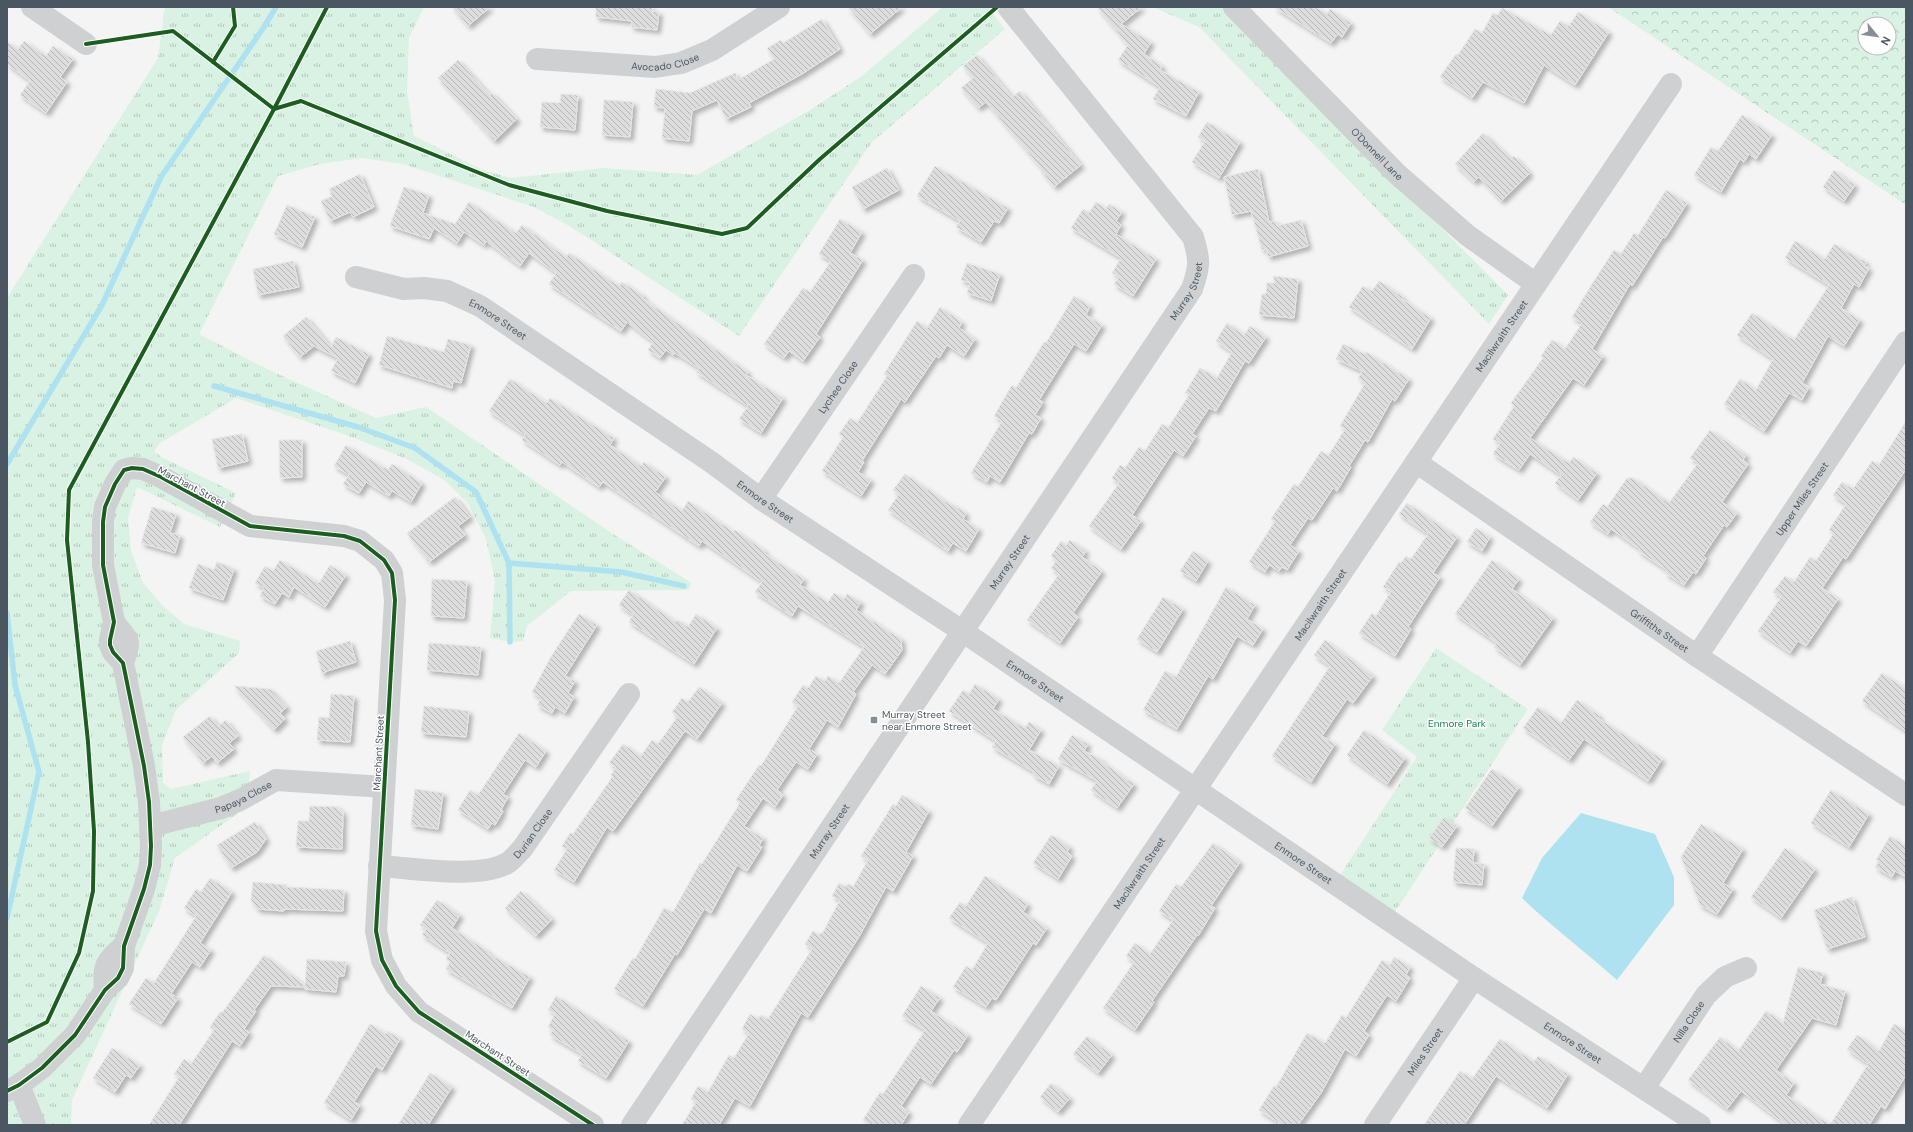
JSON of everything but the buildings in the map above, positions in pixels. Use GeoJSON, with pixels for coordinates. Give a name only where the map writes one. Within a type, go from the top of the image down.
{"type":"FeatureCollection","features":[{"type":"Feature","properties":{"kind":"street"},"geometry":{"type":"LineString","coordinates":[[32,7],[86,44]]}},
{"type":"Feature","properties":{"kind":"street","name":"Avocado Close"},"geometry":{"type":"LineString","coordinates":[[537,59],[655,67],[681,63],[712,50],[779,7]]}},
{"type":"Feature","properties":{"kind":"street","name":"Murray Street"},"geometry":{"type":"LineString","coordinates":[[632,1125],[1192,288],[1199,269],[1198,254],[1193,237],[1008,7]]}},
{"type":"Feature","properties":{"kind":"street","name":"O'Donnell Lane"},"geometry":{"type":"LineString","coordinates":[[1234,7],[1396,173],[1467,235],[1536,284]]}},
{"type":"Feature","properties":{"kind":"street","name":"Macilwraith Street"},"geometry":{"type":"LineString","coordinates":[[968,1125],[1671,84]]}},
{"type":"Feature","properties":{"kind":"street","name":"Lychee Close"},"geometry":{"type":"LineString","coordinates":[[761,499],[914,275]]}},
{"type":"Feature","properties":{"kind":"street","name":"Enmore Street"},"geometry":{"type":"LineString","coordinates":[[356,277],[404,288],[424,288],[447,291],[480,306],[717,466],[761,499],[962,631],[1474,978],[1700,1125]]}},
{"type":"Feature","properties":{"kind":"street","name":"Upper Miles Street"},"geometry":{"type":"LineString","coordinates":[[1697,656],[1906,342]]}},
{"type":"Feature","properties":{"kind":"street","name":"Griffiths Street"},"geometry":{"type":"LineString","coordinates":[[1416,462],[1697,656],[1906,795]]}},
{"type":"Feature","properties":{"kind":"street","name":"Marchant Street"},"geometry":{"type":"LineString","coordinates":[[151,826],[144,766],[123,663],[113,652],[110,645],[114,622],[103,565],[102,522],[105,507],[110,494],[124,470],[132,468],[143,469],[161,477],[250,526],[344,536],[360,541],[384,560],[392,573],[395,600],[376,931],[382,960],[396,986],[419,1012],[593,1125]]}},
{"type":"Feature","properties":{"kind":"street","name":"Durian Close"},"geometry":{"type":"LineString","coordinates":[[379,866],[473,872],[495,868],[509,861],[522,849],[629,694]]}},
{"type":"Feature","properties":{"kind":"street","name":"Papaya Close"},"geometry":{"type":"LineString","coordinates":[[151,826],[221,808],[240,800],[276,780],[384,787]]}},
{"type":"Feature","properties":{"kind":"street"},"geometry":{"type":"LineString","coordinates":[[35,1125],[13,1088],[42,1068],[75,1035],[105,990],[121,973],[124,946],[140,904],[150,865],[151,826]]}},
{"type":"Feature","properties":{"kind":"street","name":"Nilla Close"},"geometry":{"type":"LineString","coordinates":[[1644,1088],[1706,995],[1725,977],[1746,968]]}},
{"type":"Feature","properties":{"kind":"street","name":"Miles Street"},"geometry":{"type":"LineString","coordinates":[[1375,1125],[1474,978]]}},
{"type":"Feature","properties":{"kind":"green space"},"geometry":{"type":"Polygon","coordinates":[[[165,7],[424,7],[409,38],[407,91],[414,136],[483,170],[511,178],[604,168],[697,175],[810,110],[862,76],[943,7],[988,7],[1005,29],[872,142],[739,336],[571,227],[534,207],[403,164],[362,158],[320,164],[278,176],[199,334],[271,371],[376,418],[426,407],[613,534],[692,583],[688,590],[571,591],[527,626],[523,641],[510,642],[490,638],[495,581],[486,539],[468,503],[444,480],[409,460],[352,437],[236,398],[160,443],[154,451],[161,457],[236,493],[220,527],[137,487],[128,519],[131,551],[143,583],[163,606],[184,624],[240,641],[239,653],[176,710],[162,745],[163,783],[171,789],[250,771],[249,782],[254,802],[175,858],[159,911],[72,1100],[71,1125],[7,1125],[7,298],[158,58],[165,7]]]}},
{"type":"Feature","properties":{"kind":"green space"},"geometry":{"type":"Polygon","coordinates":[[[1153,7],[1222,7],[1508,295],[1489,324],[1199,27],[1153,7]]]}},
{"type":"Feature","properties":{"kind":"green space"},"geometry":{"type":"Polygon","coordinates":[[[1608,7],[1906,7],[1906,205],[1608,7]]]}},
{"type":"Feature","properties":{"kind":"green space","name":"Enmore Park"},"geometry":{"type":"Polygon","coordinates":[[[1436,648],[1528,709],[1389,921],[1335,883],[1417,757],[1382,730],[1436,648]]]}},
{"type":"Feature","properties":{"kind":"water"},"geometry":{"type":"Polygon","coordinates":[[[1581,813],[1655,834],[1674,877],[1674,905],[1617,980],[1522,898],[1542,858],[1581,813]]]}},
{"type":"Feature","properties":{"kind":"waterway"},"geometry":{"type":"LineString","coordinates":[[7,464],[102,305],[161,177],[264,27],[276,7]]}},
{"type":"Feature","properties":{"kind":"waterway"},"geometry":{"type":"LineString","coordinates":[[214,386],[358,427],[415,448],[476,492],[509,563],[510,642]]}},
{"type":"Feature","properties":{"kind":"waterway"},"geometry":{"type":"LineString","coordinates":[[509,563],[621,572],[684,586]]}},
{"type":"Feature","properties":{"kind":"waterway"},"geometry":{"type":"LineString","coordinates":[[7,613],[15,685],[39,772],[7,918]]}},
{"type":"Feature","properties":{"kind":"cycle path"},"geometry":{"type":"LineString","coordinates":[[213,62],[235,26],[233,7]]}},
{"type":"Feature","properties":{"kind":"cycle path"},"geometry":{"type":"LineString","coordinates":[[86,44],[173,31],[274,109],[327,7]]}},
{"type":"Feature","properties":{"kind":"cycle path"},"geometry":{"type":"LineString","coordinates":[[7,1042],[47,1022],[79,953],[93,891],[94,831],[88,742],[67,540],[69,490],[274,109],[301,101],[509,185],[607,211],[722,234],[747,228],[820,159],[997,7]]}},
{"type":"Feature","properties":{"kind":"cycle path"},"geometry":{"type":"LineString","coordinates":[[7,1091],[19,1085],[42,1068],[75,1035],[105,990],[118,978],[123,968],[124,946],[144,889],[150,865],[151,846],[149,802],[144,766],[123,663],[113,652],[110,645],[114,622],[103,565],[103,522],[105,507],[115,484],[124,470],[132,468],[143,469],[161,477],[250,526],[344,536],[360,541],[384,560],[392,573],[395,600],[376,931],[382,960],[396,986],[419,1012],[593,1125]]}},
{"type":"Feature","properties":{"kind":"place","name":"Murray Street near Enmore Street"},"geometry":{"type":"Point","coordinates":[874,720]}}]}
